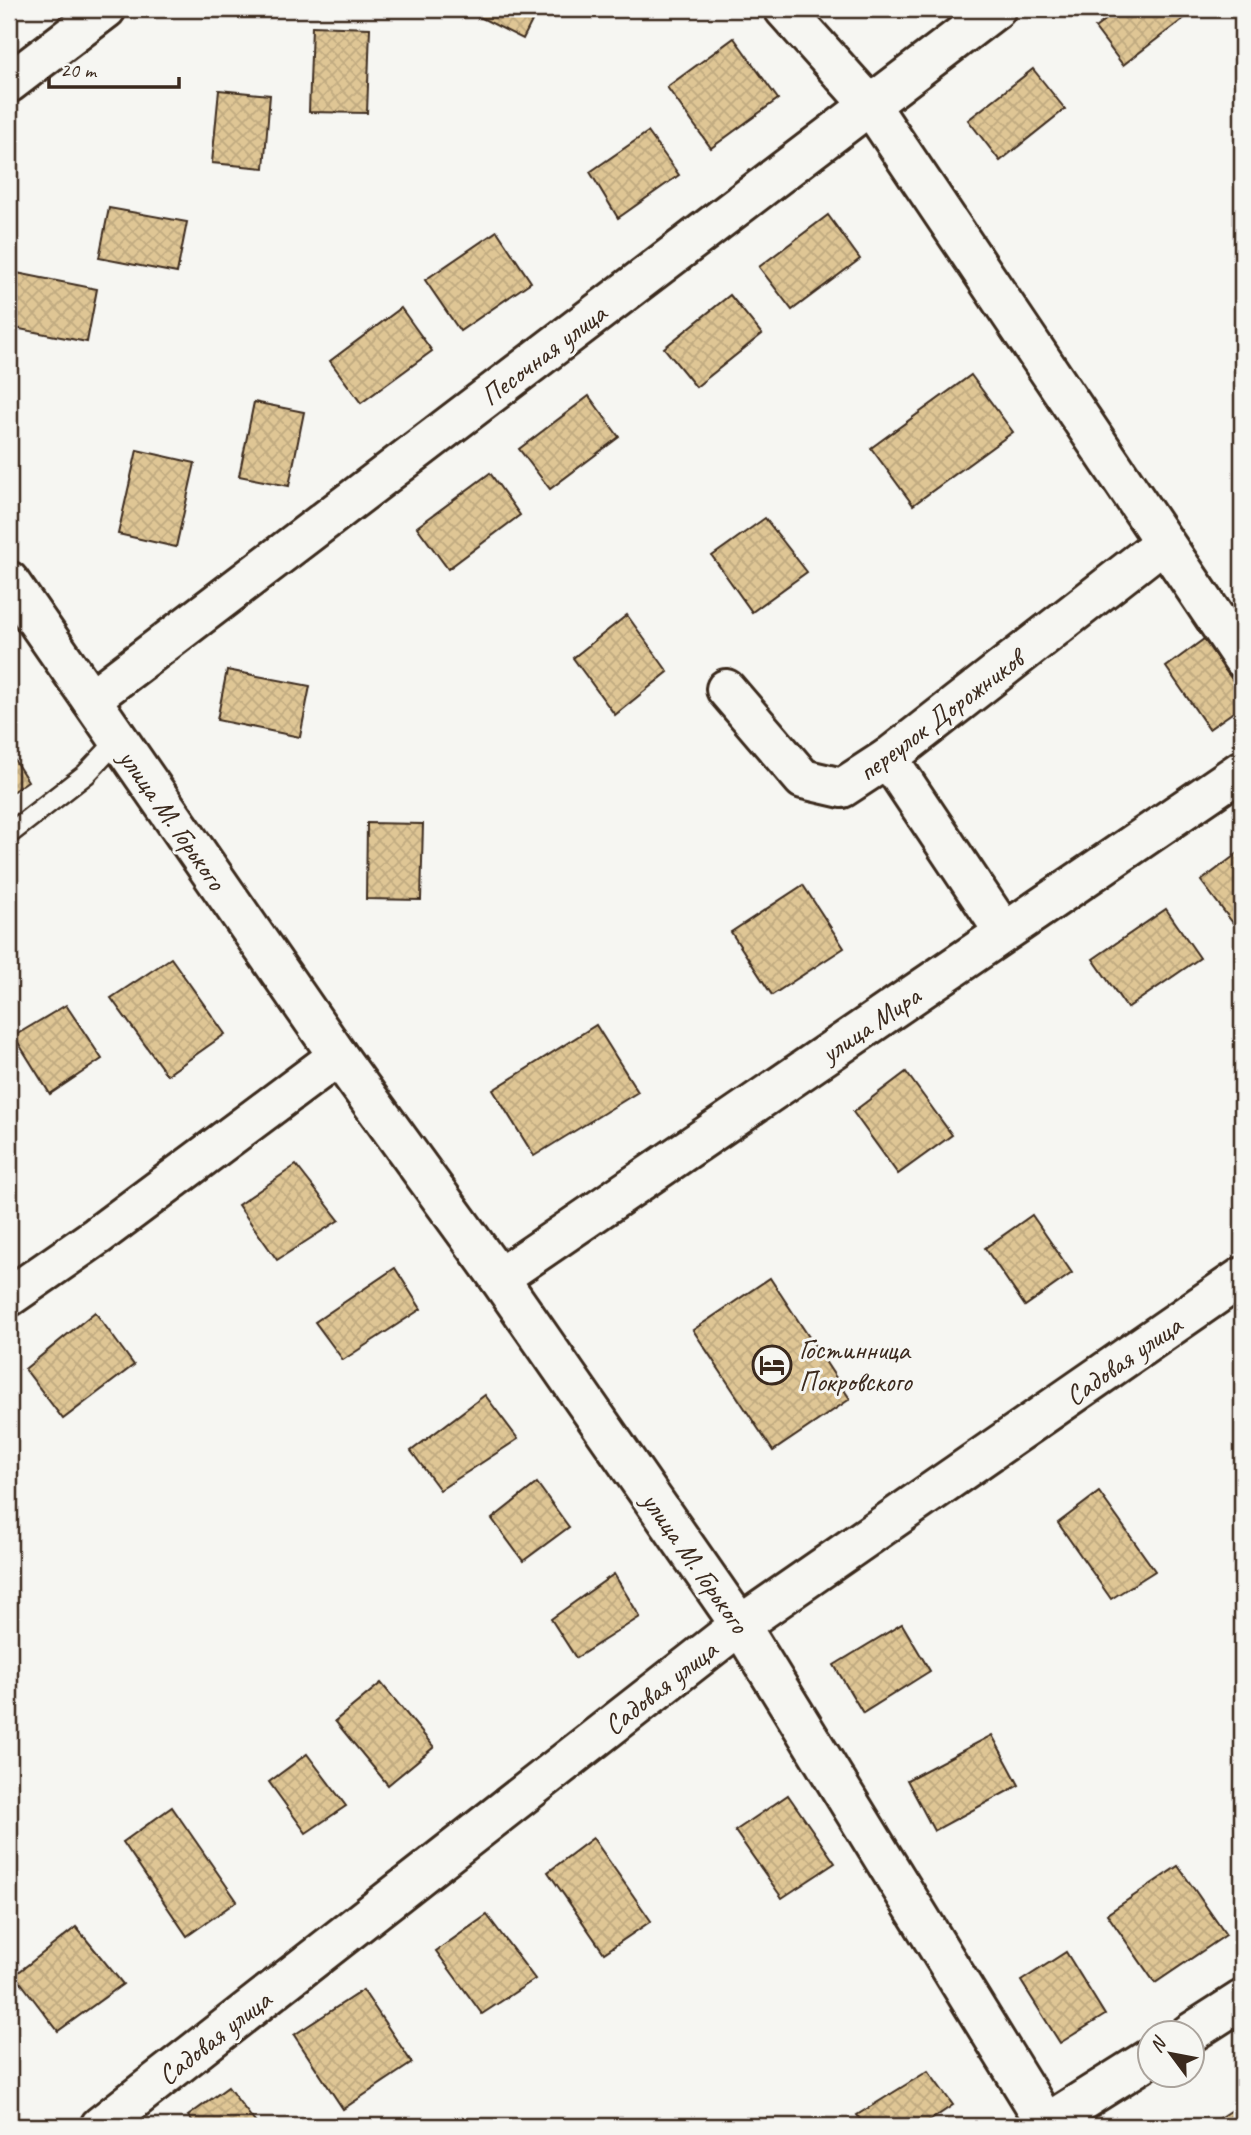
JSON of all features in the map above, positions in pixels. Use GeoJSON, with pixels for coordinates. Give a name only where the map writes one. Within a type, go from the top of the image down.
{"type":"FeatureCollection","features":[{"type":"Feature","properties":{"kind":"street"},"geometry":{"type":"LineString","coordinates":[[9,83],[106,9]]}},
{"type":"Feature","properties":{"kind":"street"},"geometry":{"type":"LineString","coordinates":[[785,9],[870,105],[1242,658]]}},
{"type":"Feature","properties":{"kind":"street","name":"Песочная улица"},"geometry":{"type":"LineString","coordinates":[[91,699],[996,9]]}},
{"type":"Feature","properties":{"kind":"street","name":"переулок Дорожников"},"geometry":{"type":"LineString","coordinates":[[726,689],[803,779],[842,788],[888,758],[1164,542]]}},
{"type":"Feature","properties":{"kind":"street","name":"улица М. Горького"},"geometry":{"type":"LineString","coordinates":[[9,581],[338,1056],[499,1278],[740,1625],[1044,2125]]}},
{"type":"Feature","properties":{"kind":"street"},"geometry":{"type":"LineString","coordinates":[[888,758],[1004,932]]}},
{"type":"Feature","properties":{"kind":"street","name":"улица Мира"},"geometry":{"type":"LineString","coordinates":[[499,1278],[1242,770]]}},
{"type":"Feature","properties":{"kind":"street"},"geometry":{"type":"LineString","coordinates":[[9,1297],[97,1236],[338,1056]]}},
{"type":"Feature","properties":{"kind":"street","name":"Садовая улица"},"geometry":{"type":"LineString","coordinates":[[100,2126],[740,1625],[1242,1277]]}},
{"type":"Feature","properties":{"kind":"street"},"geometry":{"type":"LineString","coordinates":[[1206,2023],[1242,2000]]}},
{"type":"Feature","properties":{"kind":"street"},"geometry":{"type":"LineString","coordinates":[[1044,2125],[1136,2067]]}},
{"type":"Feature","properties":{"kind":"lane"},"geometry":{"type":"LineString","coordinates":[[9,834],[86,774],[118,740]]}},
{"type":"Feature","properties":{"kind":"building"},"geometry":{"type":"Polygon","coordinates":[[[464,9],[538,9],[523,39],[464,9]]]}},
{"type":"Feature","properties":{"kind":"building"},"geometry":{"type":"Polygon","coordinates":[[[1120,9],[1195,10],[1123,65],[1095,28],[1120,9]]]}},
{"type":"Feature","properties":{"kind":"building"},"geometry":{"type":"Polygon","coordinates":[[[312,26],[370,28],[367,113],[309,112],[312,26]]]}},
{"type":"Feature","properties":{"kind":"building"},"geometry":{"type":"Polygon","coordinates":[[[734,38],[778,99],[711,148],[667,87],[734,38]]]}},
{"type":"Feature","properties":{"kind":"building"},"geometry":{"type":"Polygon","coordinates":[[[1033,69],[1065,109],[1000,161],[968,120],[1033,69]]]}},
{"type":"Feature","properties":{"kind":"building"},"geometry":{"type":"Polygon","coordinates":[[[219,90],[270,95],[264,168],[212,163],[219,90]]]}},
{"type":"Feature","properties":{"kind":"building"},"geometry":{"type":"Polygon","coordinates":[[[648,132],[679,175],[618,218],[590,172],[648,132]]]}},
{"type":"Feature","properties":{"kind":"building"},"geometry":{"type":"Polygon","coordinates":[[[109,208],[187,222],[177,273],[99,258],[109,208]]]}},
{"type":"Feature","properties":{"kind":"building"},"geometry":{"type":"Polygon","coordinates":[[[828,215],[860,259],[792,310],[759,267],[828,215]]]}},
{"type":"Feature","properties":{"kind":"building"},"geometry":{"type":"Polygon","coordinates":[[[497,231],[531,282],[460,331],[425,280],[497,231]]]}},
{"type":"Feature","properties":{"kind":"building"},"geometry":{"type":"Polygon","coordinates":[[[17,273],[97,289],[87,342],[9,327],[9,311],[17,273]]]}},
{"type":"Feature","properties":{"kind":"building"},"geometry":{"type":"Polygon","coordinates":[[[730,295],[762,334],[696,387],[664,348],[730,295]]]}},
{"type":"Feature","properties":{"kind":"building"},"geometry":{"type":"Polygon","coordinates":[[[401,308],[432,351],[361,403],[330,361],[401,308]]]}},
{"type":"Feature","properties":{"kind":"building"},"geometry":{"type":"Polygon","coordinates":[[[971,375],[1013,432],[913,505],[871,448],[971,375]]]}},
{"type":"Feature","properties":{"kind":"building"},"geometry":{"type":"Polygon","coordinates":[[[589,396],[619,437],[550,489],[519,449],[589,396]]]}},
{"type":"Feature","properties":{"kind":"building"},"geometry":{"type":"Polygon","coordinates":[[[254,402],[304,412],[289,486],[239,476],[254,402]]]}},
{"type":"Feature","properties":{"kind":"building"},"geometry":{"type":"Polygon","coordinates":[[[137,450],[195,463],[176,547],[118,534],[137,450]]]}},
{"type":"Feature","properties":{"kind":"building"},"geometry":{"type":"Polygon","coordinates":[[[490,473],[520,515],[448,569],[417,527],[490,473]]]}},
{"type":"Feature","properties":{"kind":"building"},"geometry":{"type":"Polygon","coordinates":[[[765,518],[807,572],[752,612],[712,556],[765,518]]]}},
{"type":"Feature","properties":{"kind":"building"},"geometry":{"type":"Polygon","coordinates":[[[627,615],[668,672],[615,715],[573,658],[627,615]]]}},
{"type":"Feature","properties":{"kind":"building"},"geometry":{"type":"Polygon","coordinates":[[[1204,639],[1242,694],[1242,706],[1209,729],[1166,667],[1204,639]]]}},
{"type":"Feature","properties":{"kind":"building"},"geometry":{"type":"Polygon","coordinates":[[[227,670],[310,686],[300,737],[217,720],[227,670]]]}},
{"type":"Feature","properties":{"kind":"building"},"geometry":{"type":"Polygon","coordinates":[[[9,752],[28,781],[9,794],[9,752]]]}},
{"type":"Feature","properties":{"kind":"building"},"geometry":{"type":"Polygon","coordinates":[[[367,823],[423,824],[421,900],[366,899],[367,823]]]}},
{"type":"Feature","properties":{"kind":"building"},"geometry":{"type":"Polygon","coordinates":[[[1242,850],[1242,916],[1233,923],[1201,881],[1242,850]]]}},
{"type":"Feature","properties":{"kind":"building"},"geometry":{"type":"Polygon","coordinates":[[[803,885],[844,948],[772,995],[731,932],[803,885]]]}},
{"type":"Feature","properties":{"kind":"building"},"geometry":{"type":"Polygon","coordinates":[[[1166,909],[1200,958],[1127,1008],[1093,959],[1166,909]]]}},
{"type":"Feature","properties":{"kind":"building"},"geometry":{"type":"Polygon","coordinates":[[[171,958],[225,1034],[167,1075],[111,998],[171,958]]]}},
{"type":"Feature","properties":{"kind":"building"},"geometry":{"type":"Polygon","coordinates":[[[66,1005],[102,1059],[50,1094],[14,1036],[66,1005]]]}},
{"type":"Feature","properties":{"kind":"building"},"geometry":{"type":"Polygon","coordinates":[[[596,1025],[638,1092],[534,1156],[493,1090],[596,1025]]]}},
{"type":"Feature","properties":{"kind":"building"},"geometry":{"type":"Polygon","coordinates":[[[906,1072],[952,1135],[898,1174],[853,1112],[906,1072]]]}},
{"type":"Feature","properties":{"kind":"building"},"geometry":{"type":"Polygon","coordinates":[[[296,1165],[339,1220],[277,1260],[238,1205],[296,1165]]]}},
{"type":"Feature","properties":{"kind":"building"},"geometry":{"type":"Polygon","coordinates":[[[1032,1215],[1072,1273],[1025,1306],[985,1248],[1032,1215]]]}},
{"type":"Feature","properties":{"kind":"building"},"geometry":{"type":"Polygon","coordinates":[[[395,1268],[421,1309],[343,1360],[315,1322],[395,1268]]]}},
{"type":"Feature","properties":{"kind":"building","name":"Гостинница Покровского"},"geometry":{"type":"Polygon","coordinates":[[[770,1278],[850,1399],[773,1451],[693,1330],[770,1278]]]}},
{"type":"Feature","properties":{"kind":"building"},"geometry":{"type":"Polygon","coordinates":[[[95,1312],[134,1365],[63,1419],[25,1369],[95,1312]]]}},
{"type":"Feature","properties":{"kind":"building"},"geometry":{"type":"Polygon","coordinates":[[[485,1395],[518,1439],[440,1490],[411,1451],[485,1395]]]}},
{"type":"Feature","properties":{"kind":"building"},"geometry":{"type":"Polygon","coordinates":[[[537,1483],[569,1527],[523,1561],[492,1519],[537,1483]]]}},
{"type":"Feature","properties":{"kind":"building"},"geometry":{"type":"Polygon","coordinates":[[[1099,1492],[1155,1571],[1111,1599],[1058,1523],[1099,1492]]]}},
{"type":"Feature","properties":{"kind":"building"},"geometry":{"type":"Polygon","coordinates":[[[614,1574],[640,1617],[576,1658],[551,1619],[614,1574]]]}},
{"type":"Feature","properties":{"kind":"building"},"geometry":{"type":"Polygon","coordinates":[[[902,1624],[930,1671],[863,1713],[834,1665],[902,1624]]]}},
{"type":"Feature","properties":{"kind":"building"},"geometry":{"type":"Polygon","coordinates":[[[381,1683],[434,1747],[388,1785],[335,1721],[381,1683]]]}},
{"type":"Feature","properties":{"kind":"building"},"geometry":{"type":"Polygon","coordinates":[[[992,1735],[1019,1785],[934,1831],[907,1780],[992,1735]]]}},
{"type":"Feature","properties":{"kind":"building"},"geometry":{"type":"Polygon","coordinates":[[[307,1754],[346,1806],[306,1833],[269,1782],[307,1754]]]}},
{"type":"Feature","properties":{"kind":"building"},"geometry":{"type":"Polygon","coordinates":[[[788,1795],[835,1863],[782,1898],[735,1831],[788,1795]]]}},
{"type":"Feature","properties":{"kind":"building"},"geometry":{"type":"Polygon","coordinates":[[[172,1807],[237,1901],[187,1936],[123,1842],[172,1807]]]}},
{"type":"Feature","properties":{"kind":"building"},"geometry":{"type":"Polygon","coordinates":[[[593,1838],[651,1921],[604,1953],[548,1872],[593,1838]]]}},
{"type":"Feature","properties":{"kind":"building"},"geometry":{"type":"Polygon","coordinates":[[[1178,1866],[1226,1935],[1155,1983],[1107,1914],[1178,1866]]]}},
{"type":"Feature","properties":{"kind":"building"},"geometry":{"type":"Polygon","coordinates":[[[487,1915],[535,1979],[482,2014],[436,1951],[487,1915]]]}},
{"type":"Feature","properties":{"kind":"building"},"geometry":{"type":"Polygon","coordinates":[[[76,1927],[123,1984],[58,2031],[15,1975],[76,1927]]]}},
{"type":"Feature","properties":{"kind":"building"},"geometry":{"type":"Polygon","coordinates":[[[1066,1952],[1105,2015],[1060,2043],[1021,1981],[1066,1952]]]}},
{"type":"Feature","properties":{"kind":"building"},"geometry":{"type":"Polygon","coordinates":[[[363,1990],[412,2063],[343,2109],[294,2035],[363,1990]]]}},
{"type":"Feature","properties":{"kind":"building"},"geometry":{"type":"Polygon","coordinates":[[[928,2071],[953,2105],[922,2126],[865,2126],[857,2115],[928,2071]]]}},
{"type":"Feature","properties":{"kind":"building"},"geometry":{"type":"Polygon","coordinates":[[[228,2087],[258,2126],[196,2126],[188,2116],[228,2087]]]}},
{"type":"Feature","properties":{"kind":"building"},"geometry":{"type":"Polygon","coordinates":[[[1242,2103],[1242,2126],[1207,2126],[1242,2103]]]}},
{"type":"Feature","properties":{"kind":"place","name":"Гостинница Покровского"},"geometry":{"type":"Point","coordinates":[772,1365]}}]}
